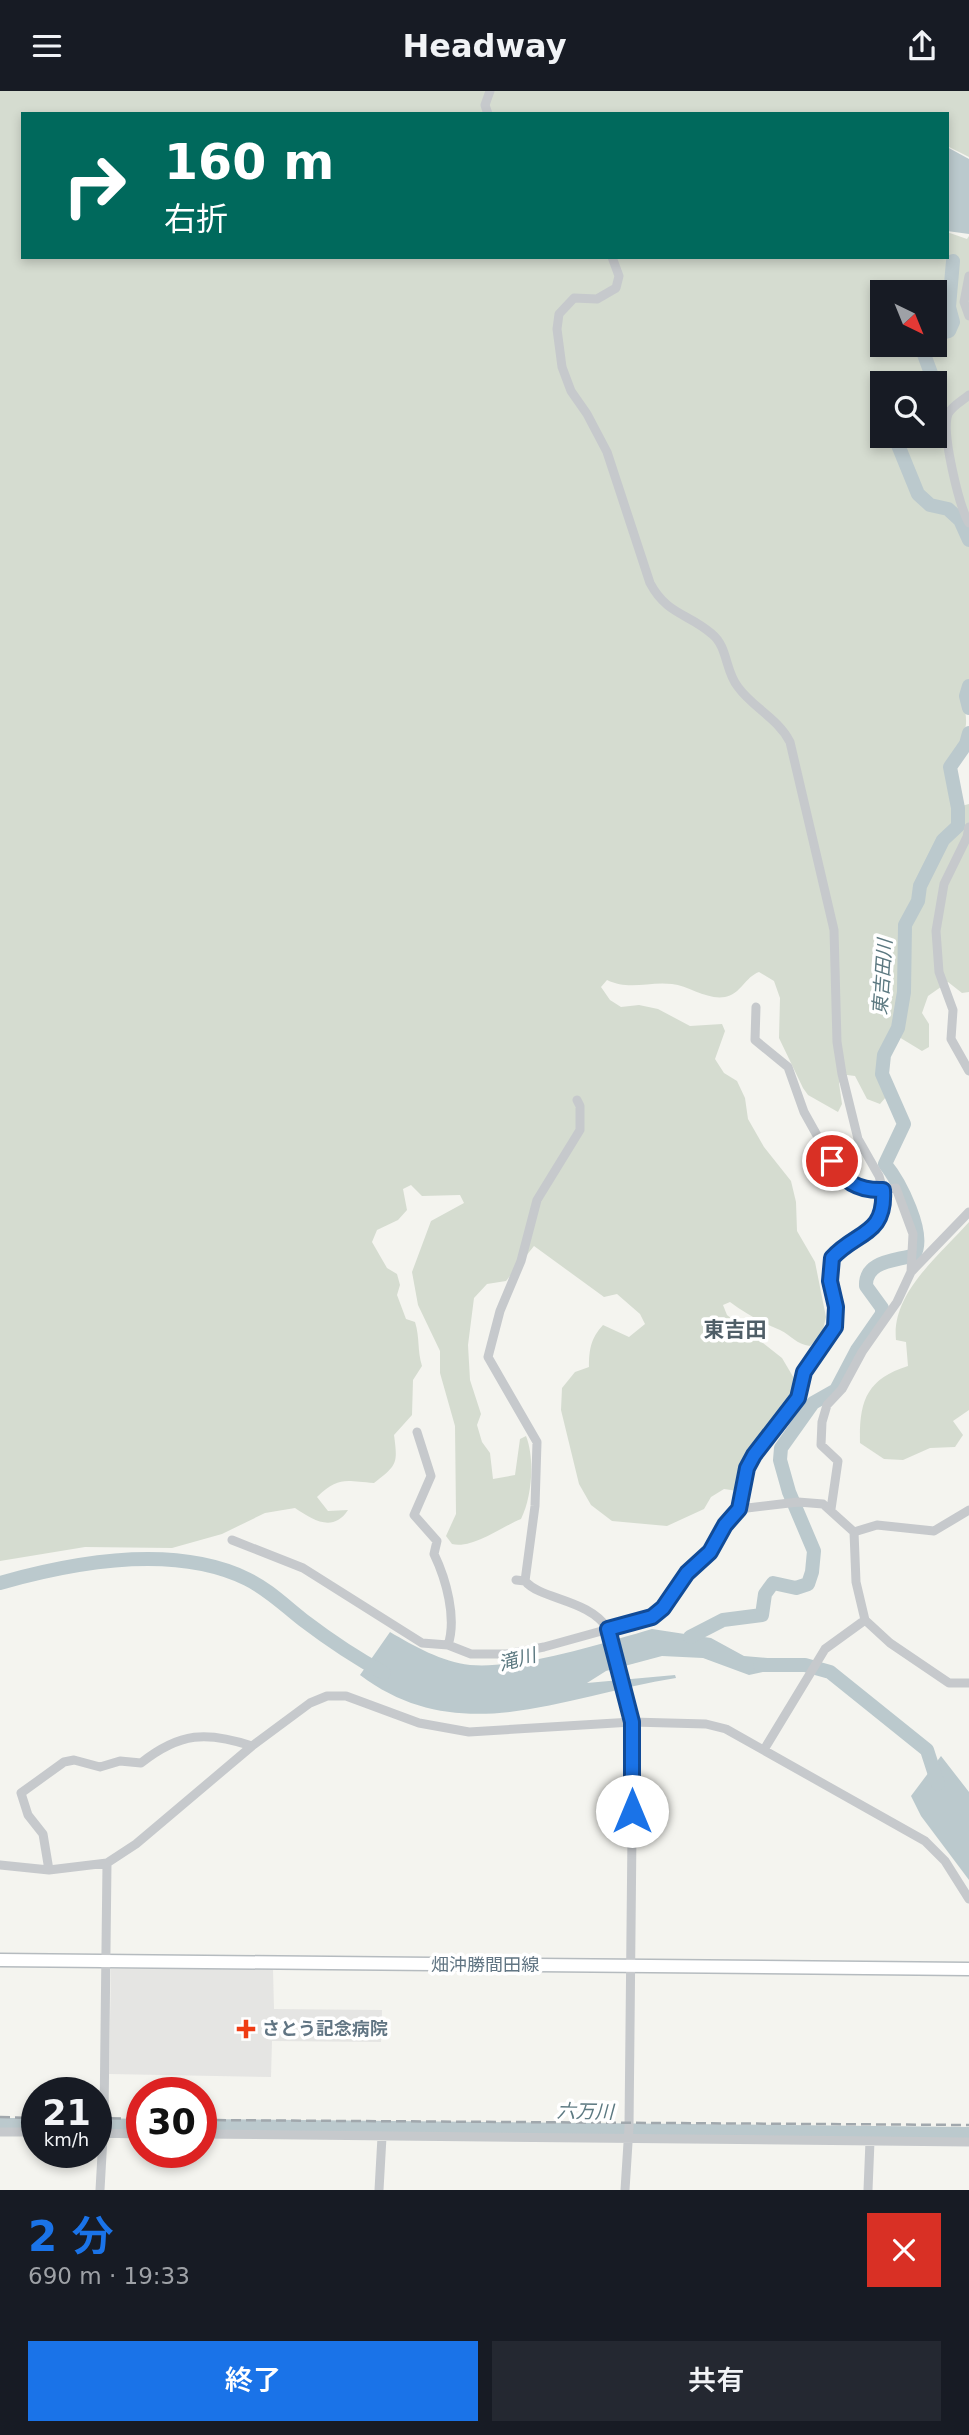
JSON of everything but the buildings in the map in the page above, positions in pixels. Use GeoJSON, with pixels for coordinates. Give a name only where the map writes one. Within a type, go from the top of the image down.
{"type":"FeatureCollection","features":[{"type":"Feature","properties":{"kind":"main road","name":"畑沖勝間田線"},"geometry":{"type":"LineString","coordinates":[[0,1960],[969,1969]]}},
{"type":"Feature","properties":{"kind":"street"},"geometry":{"type":"LineString","coordinates":[[487,112],[485,104],[490,91]]}},
{"type":"Feature","properties":{"kind":"street"},"geometry":{"type":"LineString","coordinates":[[232,1540],[303,1569],[422,1643],[448,1645],[471,1654],[507,1654],[544,1647],[652,1617],[663,1608],[687,1573],[710,1552],[725,1525],[739,1509],[747,1468],[798,1398],[804,1372],[835,1327],[836,1307],[830,1281],[832,1258],[877,1223],[882,1213],[883,1190],[880,1176],[858,1139],[842,1073],[838,1042],[834,930],[790,742],[784,730],[737,687],[720,643],[712,633],[665,606],[657,597],[607,452],[565,380],[557,329],[559,314],[574,298],[597,299],[616,288],[619,276],[613,259]]}},
{"type":"Feature","properties":{"kind":"street"},"geometry":{"type":"LineString","coordinates":[[969,276],[964,292],[969,316]]}},
{"type":"Feature","properties":{"kind":"street"},"geometry":{"type":"LineString","coordinates":[[969,395],[953,407],[947,423],[957,497],[969,523]]}},
{"type":"Feature","properties":{"kind":"street"},"geometry":{"type":"LineString","coordinates":[[969,827],[967,837],[944,884],[936,931],[939,972],[953,1010],[951,1039],[969,1071]]}},
{"type":"Feature","properties":{"kind":"street"},"geometry":{"type":"LineString","coordinates":[[756,1007],[755,1040],[788,1067],[804,1112],[838,1173],[843,1179],[867,1191],[883,1190],[892,1186],[900,1195],[913,1234],[911,1272],[897,1302],[862,1352],[842,1389],[827,1405],[822,1422],[821,1445],[838,1461],[831,1509]]}},
{"type":"Feature","properties":{"kind":"street"},"geometry":{"type":"LineString","coordinates":[[577,1100],[580,1106],[580,1131],[537,1200],[521,1261],[500,1311],[488,1357],[537,1442],[535,1506],[521,1581],[602,1620],[608,1629],[632,1722],[629,2127],[625,2190]]}},
{"type":"Feature","properties":{"kind":"street"},"geometry":{"type":"LineString","coordinates":[[911,1272],[944,1241],[969,1212]]}},
{"type":"Feature","properties":{"kind":"street"},"geometry":{"type":"LineString","coordinates":[[417,1433],[431,1476],[414,1515],[437,1541],[435,1554],[441,1565],[448,1595],[448,1645]]}},
{"type":"Feature","properties":{"kind":"street"},"geometry":{"type":"LineString","coordinates":[[739,1509],[794,1502],[823,1504],[831,1509],[854,1532],[856,1582],[866,1620],[890,1643],[949,1683],[969,1683]]}},
{"type":"Feature","properties":{"kind":"street"},"geometry":{"type":"LineString","coordinates":[[854,1532],[877,1525],[934,1531],[969,1510]]}},
{"type":"Feature","properties":{"kind":"street"},"geometry":{"type":"LineString","coordinates":[[765,1748],[825,1650],[866,1620]]}},
{"type":"Feature","properties":{"kind":"street"},"geometry":{"type":"LineString","coordinates":[[0,1865],[49,1870],[107,1863],[136,1845],[252,1746],[310,1703],[327,1696],[346,1696],[419,1723],[470,1732],[632,1722],[706,1724],[726,1729],[765,1748],[925,1841],[945,1861],[969,1899]]}},
{"type":"Feature","properties":{"kind":"street"},"geometry":{"type":"LineString","coordinates":[[49,1870],[43,1834],[28,1815],[21,1793],[64,1762],[74,1760],[100,1767],[120,1761],[141,1763],[162,1747],[199,1735],[214,1735],[252,1746]]}},
{"type":"Feature","properties":{"kind":"street"},"geometry":{"type":"LineString","coordinates":[[104,2077],[107,1863]]}},
{"type":"Feature","properties":{"kind":"street"},"geometry":{"type":"LineString","coordinates":[[0,2132],[21,2132]]}},
{"type":"Feature","properties":{"kind":"street"},"geometry":{"type":"LineString","coordinates":[[217,2134],[969,2142]]}},
{"type":"Feature","properties":{"kind":"street"},"geometry":{"type":"LineString","coordinates":[[379,2190],[382,2137]]}},
{"type":"Feature","properties":{"kind":"street"},"geometry":{"type":"LineString","coordinates":[[868,2190],[870,2140]]}},
{"type":"Feature","properties":{"kind":"street"},"geometry":{"type":"LineString","coordinates":[[100,2168],[100,2190]]}},
{"type":"Feature","properties":{"kind":"shaded area"},"geometry":{"type":"Polygon","coordinates":[[[0,91],[969,91],[969,157],[949,147],[949,112],[21,112],[21,259],[949,259],[949,233],[967,239],[969,236],[969,681],[963,699],[966,717],[964,735],[946,764],[949,786],[961,806],[969,804],[969,992],[962,993],[948,982],[928,996],[922,1013],[929,1024],[929,1047],[922,1051],[894,1034],[881,1055],[881,1080],[886,1097],[880,1104],[867,1099],[855,1076],[847,1075],[839,1083],[842,1104],[838,1112],[808,1095],[803,1088],[779,1038],[780,998],[774,981],[759,972],[735,993],[725,997],[712,997],[664,983],[624,985],[607,980],[601,987],[610,1000],[621,1007],[639,1005],[658,1009],[690,1026],[722,1024],[725,1031],[715,1059],[724,1073],[737,1081],[745,1098],[748,1119],[764,1147],[791,1181],[796,1202],[797,1231],[815,1262],[826,1317],[822,1334],[810,1346],[798,1342],[730,1302],[723,1305],[727,1315],[782,1358],[795,1380],[795,1395],[746,1459],[738,1491],[724,1489],[711,1497],[704,1509],[667,1526],[612,1521],[591,1505],[579,1484],[561,1410],[562,1388],[575,1372],[589,1367],[592,1344],[603,1325],[629,1337],[645,1324],[640,1314],[617,1294],[604,1297],[534,1246],[506,1281],[487,1284],[474,1298],[468,1345],[470,1380],[481,1414],[477,1425],[482,1442],[490,1453],[493,1479],[515,1475],[520,1439],[526,1436],[531,1456],[528,1500],[521,1519],[477,1540],[460,1545],[452,1544],[446,1536],[456,1514],[455,1426],[440,1373],[440,1351],[418,1305],[412,1272],[431,1221],[464,1203],[460,1195],[422,1196],[411,1185],[403,1189],[407,1210],[398,1220],[377,1230],[372,1242],[387,1268],[397,1274],[400,1285],[397,1295],[406,1319],[415,1322],[422,1366],[413,1380],[412,1415],[394,1435],[396,1452],[391,1468],[374,1483],[343,1481],[317,1497],[328,1511],[348,1510],[336,1521],[329,1523],[316,1520],[295,1508],[265,1513],[222,1534],[172,1548],[85,1547],[0,1561],[0,91]]]}},
{"type":"Feature","properties":{"kind":"shaded area"},"geometry":{"type":"Polygon","coordinates":[[[949,148],[969,159],[969,234],[949,231],[949,148]]]}},
{"type":"Feature","properties":{"kind":"shaded area"},"geometry":{"type":"Polygon","coordinates":[[[969,1222],[969,1410],[953,1421],[963,1435],[955,1447],[930,1448],[903,1460],[884,1459],[860,1443],[864,1404],[874,1385],[894,1371],[908,1366],[906,1342],[896,1340],[901,1306],[932,1261],[969,1222]]]}},
{"type":"Feature","properties":{"kind":"shaded area"},"geometry":{"type":"Polygon","coordinates":[[[652,1629],[711,1638],[744,1656],[778,1659],[776,1669],[749,1675],[703,1658],[662,1656],[606,1671],[587,1683],[675,1675],[676,1678],[554,1705],[475,1714],[437,1710],[398,1698],[360,1675],[390,1632],[449,1661],[491,1665],[561,1654],[652,1629]]]}},
{"type":"Feature","properties":{"kind":"shaded area"},"geometry":{"type":"Polygon","coordinates":[[[941,1756],[969,1792],[969,1880],[921,1816],[911,1796],[941,1756]]]}},
{"type":"Feature","properties":{"kind":"shaded area","name":"さとう記念病院"},"geometry":{"type":"Polygon","coordinates":[[[111,1969],[273,1969],[274,2009],[382,2010],[381,2042],[272,2041],[271,2077],[109,2074],[111,1969]]]}},
{"type":"Feature","properties":{"kind":"waterway","name":"東吉田川"},"geometry":{"type":"LineString","coordinates":[[947,332],[953,322],[949,307],[953,261]]}},
{"type":"Feature","properties":{"kind":"waterway","name":"東吉田川"},"geometry":{"type":"LineString","coordinates":[[925,357],[930,371]]}},
{"type":"Feature","properties":{"kind":"waterway","name":"東吉田川"},"geometry":{"type":"LineString","coordinates":[[899,448],[918,494],[930,505],[948,509],[960,520],[969,540]]}},
{"type":"Feature","properties":{"kind":"waterway","name":"東吉田川"},"geometry":{"type":"LineString","coordinates":[[969,686],[966,696],[969,708]]}},
{"type":"Feature","properties":{"kind":"waterway","name":"東吉田川"},"geometry":{"type":"LineString","coordinates":[[690,1637],[723,1620],[762,1615],[765,1594],[773,1583],[796,1588],[808,1584],[814,1551],[789,1492],[780,1460],[781,1448],[813,1403],[836,1390],[857,1350],[882,1314],[882,1308],[866,1286],[871,1271],[883,1263],[914,1255],[917,1246],[917,1234],[910,1208],[885,1164],[904,1124],[882,1074],[884,1055],[898,1028],[904,992],[905,925],[918,901],[920,886],[943,840],[958,826],[958,808],[950,767],[966,744],[969,733]]}},
{"type":"Feature","properties":{"kind":"waterway","name":"滝川"},"geometry":{"type":"LineString","coordinates":[[0,1583],[92,1563],[124,1560],[157,1559],[219,1568],[262,1588],[322,1634],[384,1673]]}},
{"type":"Feature","properties":{"kind":"waterway","name":"滝川"},"geometry":{"type":"LineString","coordinates":[[760,1665],[805,1665],[830,1672],[927,1750],[938,1784]]}},
{"type":"Feature","properties":{"kind":"waterway","name":"六万川"},"geometry":{"type":"LineString","coordinates":[[0,2125],[21,2125]]}},
{"type":"Feature","properties":{"kind":"waterway","name":"六万川"},"geometry":{"type":"LineString","coordinates":[[112,2125],[126,2126]]}},
{"type":"Feature","properties":{"kind":"waterway","name":"六万川"},"geometry":{"type":"LineString","coordinates":[[217,2126],[969,2134]]}},
{"type":"Feature","properties":{"kind":"railway"},"geometry":{"type":"LineString","coordinates":[[0,2117],[21,2118]]}},
{"type":"Feature","properties":{"kind":"railway"},"geometry":{"type":"LineString","coordinates":[[112,2118],[126,2119]]}},
{"type":"Feature","properties":{"kind":"railway"},"geometry":{"type":"LineString","coordinates":[[217,2120],[969,2125]]}},
{"type":"Feature","properties":{"kind":"place","name":"さとう記念病院"},"geometry":{"type":"Point","coordinates":[246,2029]}},
{"type":"Feature","properties":{"kind":"district","name":"東吉田"},"geometry":{"type":"Point","coordinates":[735,1330]}},
{"type":"Feature","properties":{"kind":"route"},"geometry":{"type":"LineString","coordinates":[[632,1811],[632,1722],[608,1629],[652,1617],[663,1608],[687,1573],[710,1552],[725,1525],[739,1509],[747,1468],[754,1455],[798,1398],[804,1372],[835,1327],[836,1307],[830,1281],[832,1258],[840,1249],[871,1230],[877,1223],[882,1213],[883,1190],[867,1191],[843,1179],[832,1161]]}}]}
